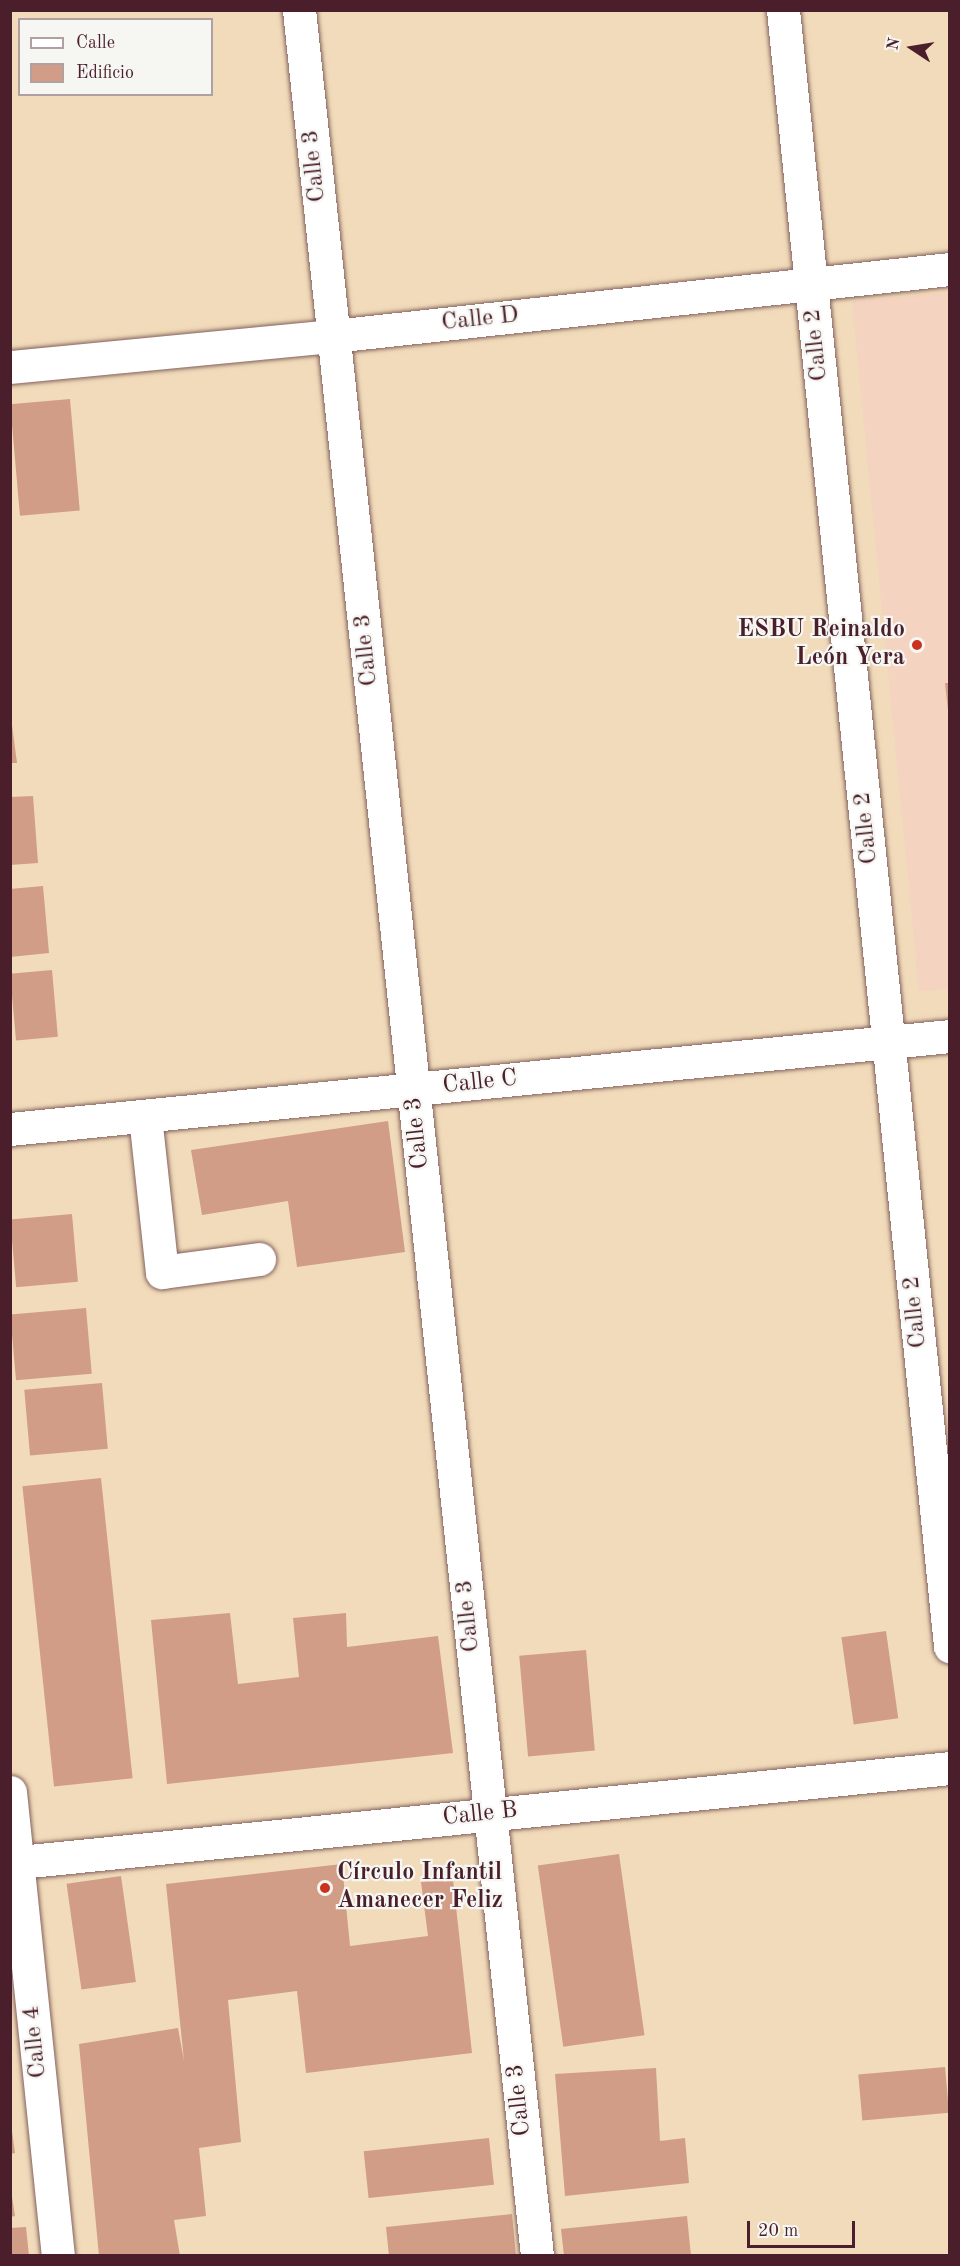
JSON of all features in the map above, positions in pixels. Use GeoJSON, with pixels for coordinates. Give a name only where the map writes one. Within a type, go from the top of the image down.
{"type":"FeatureCollection","features":[{"type":"Feature","properties":{"kind":"street","name":"Calle 3"},"geometry":{"type":"LineString","coordinates":[[299,10],[537,2256]]}},
{"type":"Feature","properties":{"kind":"street","name":"Calle 2"},"geometry":{"type":"LineString","coordinates":[[783,10],[950,1646]]}},
{"type":"Feature","properties":{"kind":"street","name":"Calle D"},"geometry":{"type":"LineString","coordinates":[[10,367],[333,336],[950,269]]}},
{"type":"Feature","properties":{"kind":"street","name":"Calle C"},"geometry":{"type":"LineString","coordinates":[[10,1129],[950,1036]]}},
{"type":"Feature","properties":{"kind":"street"},"geometry":{"type":"LineString","coordinates":[[145,1116],[162,1272],[259,1259]]}},
{"type":"Feature","properties":{"kind":"street","name":"Calle B"},"geometry":{"type":"LineString","coordinates":[[14,1863],[950,1768]]}},
{"type":"Feature","properties":{"kind":"street","name":"Calle 4"},"geometry":{"type":"LineString","coordinates":[[10,1792],[14,1863],[58,2256]]}},
{"type":"Feature","properties":{"kind":"shaded area","name":"ESBU Reinaldo León Yera"},"geometry":{"type":"Polygon","coordinates":[[[949,293],[949,989],[919,991],[852,301],[949,293]]]}},
{"type":"Feature","properties":{"kind":"building"},"geometry":{"type":"Polygon","coordinates":[[[70,399],[80,511],[20,516],[10,404],[70,399]]]}},
{"type":"Feature","properties":{"kind":"building"},"geometry":{"type":"Polygon","coordinates":[[[945,683],[950,683],[950,710],[948,710],[945,683]]]}},
{"type":"Feature","properties":{"kind":"building"},"geometry":{"type":"Polygon","coordinates":[[[10,710],[17,763],[10,763],[10,710]]]}},
{"type":"Feature","properties":{"kind":"building"},"geometry":{"type":"Polygon","coordinates":[[[33,796],[38,863],[10,865],[10,797],[33,796]]]}},
{"type":"Feature","properties":{"kind":"building"},"geometry":{"type":"Polygon","coordinates":[[[43,886],[49,953],[10,957],[10,889],[43,886]]]}},
{"type":"Feature","properties":{"kind":"building"},"geometry":{"type":"Polygon","coordinates":[[[52,970],[58,1037],[16,1040],[10,974],[52,970]]]}},
{"type":"Feature","properties":{"kind":"building"},"geometry":{"type":"Polygon","coordinates":[[[388,1121],[405,1252],[297,1267],[288,1201],[202,1215],[191,1150],[388,1121]]]}},
{"type":"Feature","properties":{"kind":"building"},"geometry":{"type":"Polygon","coordinates":[[[72,1214],[78,1282],[16,1287],[10,1219],[72,1214]]]}},
{"type":"Feature","properties":{"kind":"building"},"geometry":{"type":"Polygon","coordinates":[[[86,1308],[92,1374],[16,1380],[10,1315],[86,1308]]]}},
{"type":"Feature","properties":{"kind":"building"},"geometry":{"type":"Polygon","coordinates":[[[102,1383],[108,1449],[30,1456],[24,1390],[102,1383]]]}},
{"type":"Feature","properties":{"kind":"building"},"geometry":{"type":"Polygon","coordinates":[[[101,1478],[133,1778],[54,1787],[22,1486],[101,1478]]]}},
{"type":"Feature","properties":{"kind":"building"},"geometry":{"type":"Polygon","coordinates":[[[230,1613],[238,1684],[299,1677],[293,1618],[346,1613],[347,1647],[438,1636],[453,1753],[167,1784],[151,1620],[230,1613]]]}},
{"type":"Feature","properties":{"kind":"building"},"geometry":{"type":"Polygon","coordinates":[[[886,1631],[898,1718],[854,1724],[841,1637],[886,1631]]]}},
{"type":"Feature","properties":{"kind":"building"},"geometry":{"type":"Polygon","coordinates":[[[586,1650],[595,1751],[528,1756],[519,1656],[586,1650]]]}},
{"type":"Feature","properties":{"kind":"building"},"geometry":{"type":"Polygon","coordinates":[[[619,1854],[644,2035],[563,2047],[538,1865],[619,1854]]]}},
{"type":"Feature","properties":{"kind":"building"},"geometry":{"type":"Polygon","coordinates":[[[342,1864],[350,1946],[428,1936],[421,1882],[453,1879],[472,2053],[306,2073],[297,1991],[228,2000],[241,2142],[199,2148],[206,2216],[174,2220],[180,2256],[99,2256],[79,2044],[178,2028],[184,2061],[166,1884],[342,1864]]]}},
{"type":"Feature","properties":{"kind":"building"},"geometry":{"type":"Polygon","coordinates":[[[121,1876],[136,1982],[81,1990],[67,1884],[121,1876]]]}},
{"type":"Feature","properties":{"kind":"building"},"geometry":{"type":"Polygon","coordinates":[[[945,2067],[949,2113],[862,2120],[858,2075],[945,2067]]]}},
{"type":"Feature","properties":{"kind":"building"},"geometry":{"type":"Polygon","coordinates":[[[656,2068],[660,2141],[685,2138],[689,2183],[565,2196],[555,2074],[656,2068]]]}},
{"type":"Feature","properties":{"kind":"building"},"geometry":{"type":"Polygon","coordinates":[[[10,2117],[15,2153],[10,2154],[10,2117]]]}},
{"type":"Feature","properties":{"kind":"building"},"geometry":{"type":"Polygon","coordinates":[[[489,2138],[494,2185],[369,2198],[364,2151],[489,2138]]]}},
{"type":"Feature","properties":{"kind":"building"},"geometry":{"type":"Polygon","coordinates":[[[10,2184],[15,2216],[10,2217],[10,2184]]]}},
{"type":"Feature","properties":{"kind":"building"},"geometry":{"type":"Polygon","coordinates":[[[512,2214],[516,2256],[389,2256],[386,2227],[512,2214]]]}},
{"type":"Feature","properties":{"kind":"building"},"geometry":{"type":"Polygon","coordinates":[[[687,2216],[691,2256],[564,2256],[561,2229],[687,2216]]]}},
{"type":"Feature","properties":{"kind":"building"},"geometry":{"type":"Polygon","coordinates":[[[26,2227],[29,2256],[10,2256],[10,2228],[26,2227]]]}},
{"type":"Feature","properties":{"kind":"place","name":"ESBU Reinaldo León Yera"},"geometry":{"type":"Point","coordinates":[917,645]}},
{"type":"Feature","properties":{"kind":"place","name":"Círculo Infantil Amanecer Feliz"},"geometry":{"type":"Point","coordinates":[325,1888]}}]}
